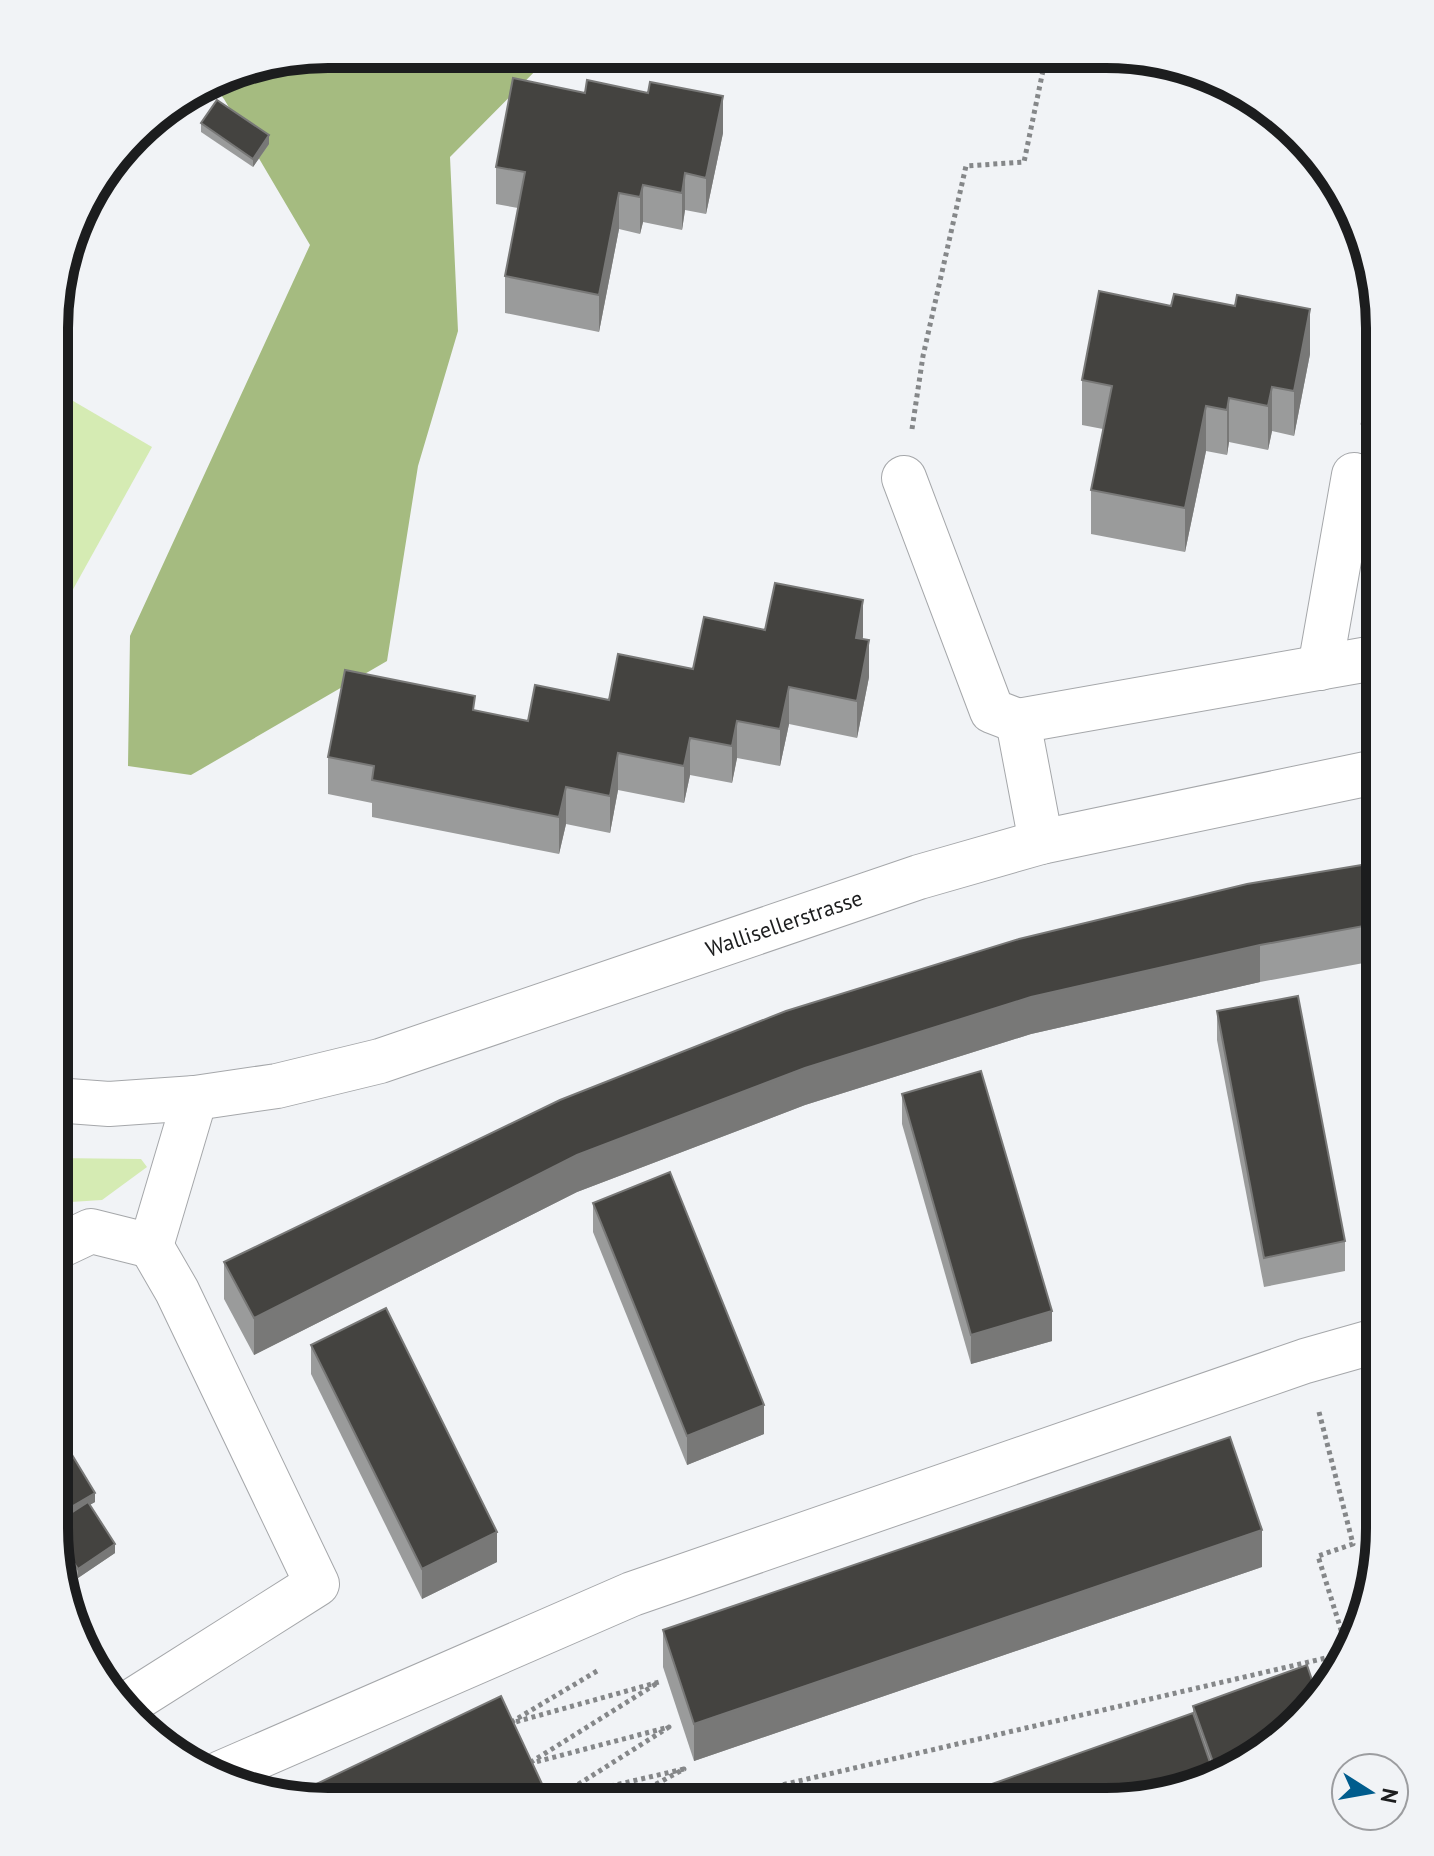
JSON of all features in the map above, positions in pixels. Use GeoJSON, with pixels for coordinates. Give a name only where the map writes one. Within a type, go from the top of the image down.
{"type":"FeatureCollection","features":[{"type":"Feature","properties":{"kind":"main road"},"geometry":{"type":"LineString","coordinates":[[1320,668],[1354,475]]}},
{"type":"Feature","properties":{"kind":"main road"},"geometry":{"type":"LineString","coordinates":[[904,478],[992,711],[1018,721],[1366,660]]}},
{"type":"Feature","properties":{"kind":"main road"},"geometry":{"type":"LineString","coordinates":[[1018,721],[1041,842]]}},
{"type":"Feature","properties":{"kind":"main road","name":"Wallisellerstrasse"},"geometry":{"type":"LineString","coordinates":[[68,1101],[109,1104],[195,1098],[277,1086],[380,1061],[919,877],[1041,842],[1366,774]]}},
{"type":"Feature","properties":{"kind":"main road"},"geometry":{"type":"LineString","coordinates":[[151,1246],[195,1098]]}},
{"type":"Feature","properties":{"kind":"main road"},"geometry":{"type":"LineString","coordinates":[[68,1242],[91,1231],[151,1246],[177,1291],[317,1584],[133,1701]]}},
{"type":"Feature","properties":{"kind":"main road"},"geometry":{"type":"LineString","coordinates":[[231,1769],[632,1594],[1305,1361],[1365,1344]]}},
{"type":"Feature","properties":{"kind":"path"},"geometry":{"type":"LineString","coordinates":[[904,478],[923,356],[966,166],[1024,162],[1044,68]]}},
{"type":"Feature","properties":{"kind":"path"},"geometry":{"type":"LineString","coordinates":[[1354,475],[1366,411]]}},
{"type":"Feature","properties":{"kind":"path"},"geometry":{"type":"LineString","coordinates":[[1305,1361],[1353,1544],[1318,1556],[1342,1635]]}},
{"type":"Feature","properties":{"kind":"path"},"geometry":{"type":"LineString","coordinates":[[769,1788],[1331,1657]]}},
{"type":"Feature","properties":{"kind":"path"},"geometry":{"type":"LineString","coordinates":[[572,1788],[669,1727],[528,1764],[659,1682],[508,1724],[611,1662]]}},
{"type":"Feature","properties":{"kind":"path"},"geometry":{"type":"LineString","coordinates":[[602,1788],[684,1769],[649,1788]]}},
{"type":"Feature","properties":{"kind":"green space"},"geometry":{"type":"Polygon","coordinates":[[[538,68],[450,157],[458,331],[418,466],[387,661],[191,775],[128,766],[130,636],[310,245],[219,93],[260,77],[294,70],[538,68]]]}},
{"type":"Feature","properties":{"kind":"green space"},"geometry":{"type":"Polygon","coordinates":[[[68,398],[152,447],[68,598],[68,398]]]}},
{"type":"Feature","properties":{"kind":"green space"},"geometry":{"type":"Polygon","coordinates":[[[68,1158],[141,1159],[147,1167],[102,1200],[68,1202],[68,1158]]]}},
{"type":"Feature","properties":{"kind":"building"},"geometry":{"type":"Polygon","coordinates":[[[513,78],[585,93],[587,80],[648,93],[650,82],[723,96],[706,178],[685,173],[682,193],[643,185],[640,197],[619,193],[599,295],[505,276],[525,172],[496,167],[513,78]]]}},
{"type":"Feature","properties":{"kind":"building"},"geometry":{"type":"Polygon","coordinates":[[[217,100],[269,135],[253,159],[201,123],[217,100]]]}},
{"type":"Feature","properties":{"kind":"building"},"geometry":{"type":"Polygon","coordinates":[[[1099,291],[1171,306],[1174,294],[1235,306],[1237,295],[1310,309],[1294,391],[1272,387],[1268,406],[1229,398],[1227,410],[1206,406],[1185,508],[1091,490],[1112,386],[1082,380],[1099,291]]]}},
{"type":"Feature","properties":{"kind":"building"},"geometry":{"type":"Polygon","coordinates":[[[775,583],[863,600],[856,638],[869,640],[857,701],[789,687],[780,729],[737,721],[732,746],[690,738],[684,766],[618,753],[610,796],[566,787],[559,817],[372,780],[374,766],[328,757],[345,670],[475,696],[473,710],[528,721],[535,685],[609,700],[618,654],[693,669],[704,617],[765,630],[775,583]]]}},
{"type":"Feature","properties":{"kind":"building"},"geometry":{"type":"Polygon","coordinates":[[[1366,864],[1366,926],[1260,945],[1031,997],[805,1068],[577,1155],[254,1318],[224,1262],[560,1100],[786,1011],[1019,939],[1247,884],[1366,864]]]}},
{"type":"Feature","properties":{"kind":"building"},"geometry":{"type":"Polygon","coordinates":[[[1298,996],[1345,1241],[1264,1258],[1217,1011],[1298,996]]]}},
{"type":"Feature","properties":{"kind":"building"},"geometry":{"type":"Polygon","coordinates":[[[981,1071],[1052,1311],[971,1335],[902,1094],[981,1071]]]}},
{"type":"Feature","properties":{"kind":"building"},"geometry":{"type":"Polygon","coordinates":[[[670,1172],[764,1405],[687,1436],[593,1203],[670,1172]]]}},
{"type":"Feature","properties":{"kind":"building"},"geometry":{"type":"Polygon","coordinates":[[[386,1308],[497,1532],[422,1569],[311,1345],[386,1308]]]}},
{"type":"Feature","properties":{"kind":"building"},"geometry":{"type":"Polygon","coordinates":[[[1230,1437],[1262,1530],[694,1724],[663,1630],[1230,1437]]]}},
{"type":"Feature","properties":{"kind":"building"},"geometry":{"type":"Polygon","coordinates":[[[68,1448],[95,1493],[68,1509],[68,1448]]]}},
{"type":"Feature","properties":{"kind":"building"},"geometry":{"type":"Polygon","coordinates":[[[88,1502],[115,1544],[78,1569],[70,1557],[68,1515],[88,1502]]]}},
{"type":"Feature","properties":{"kind":"building"},"geometry":{"type":"Polygon","coordinates":[[[1307,1665],[1313,1684],[1278,1724],[1251,1744],[1214,1764],[1193,1706],[1307,1665]]]}},
{"type":"Feature","properties":{"kind":"building"},"geometry":{"type":"Polygon","coordinates":[[[501,1696],[543,1786],[539,1788],[310,1787],[501,1696]]]}},
{"type":"Feature","properties":{"kind":"building"},"geometry":{"type":"Polygon","coordinates":[[[1193,1713],[1211,1765],[1157,1783],[1123,1787],[981,1788],[1193,1713]]]}}]}
